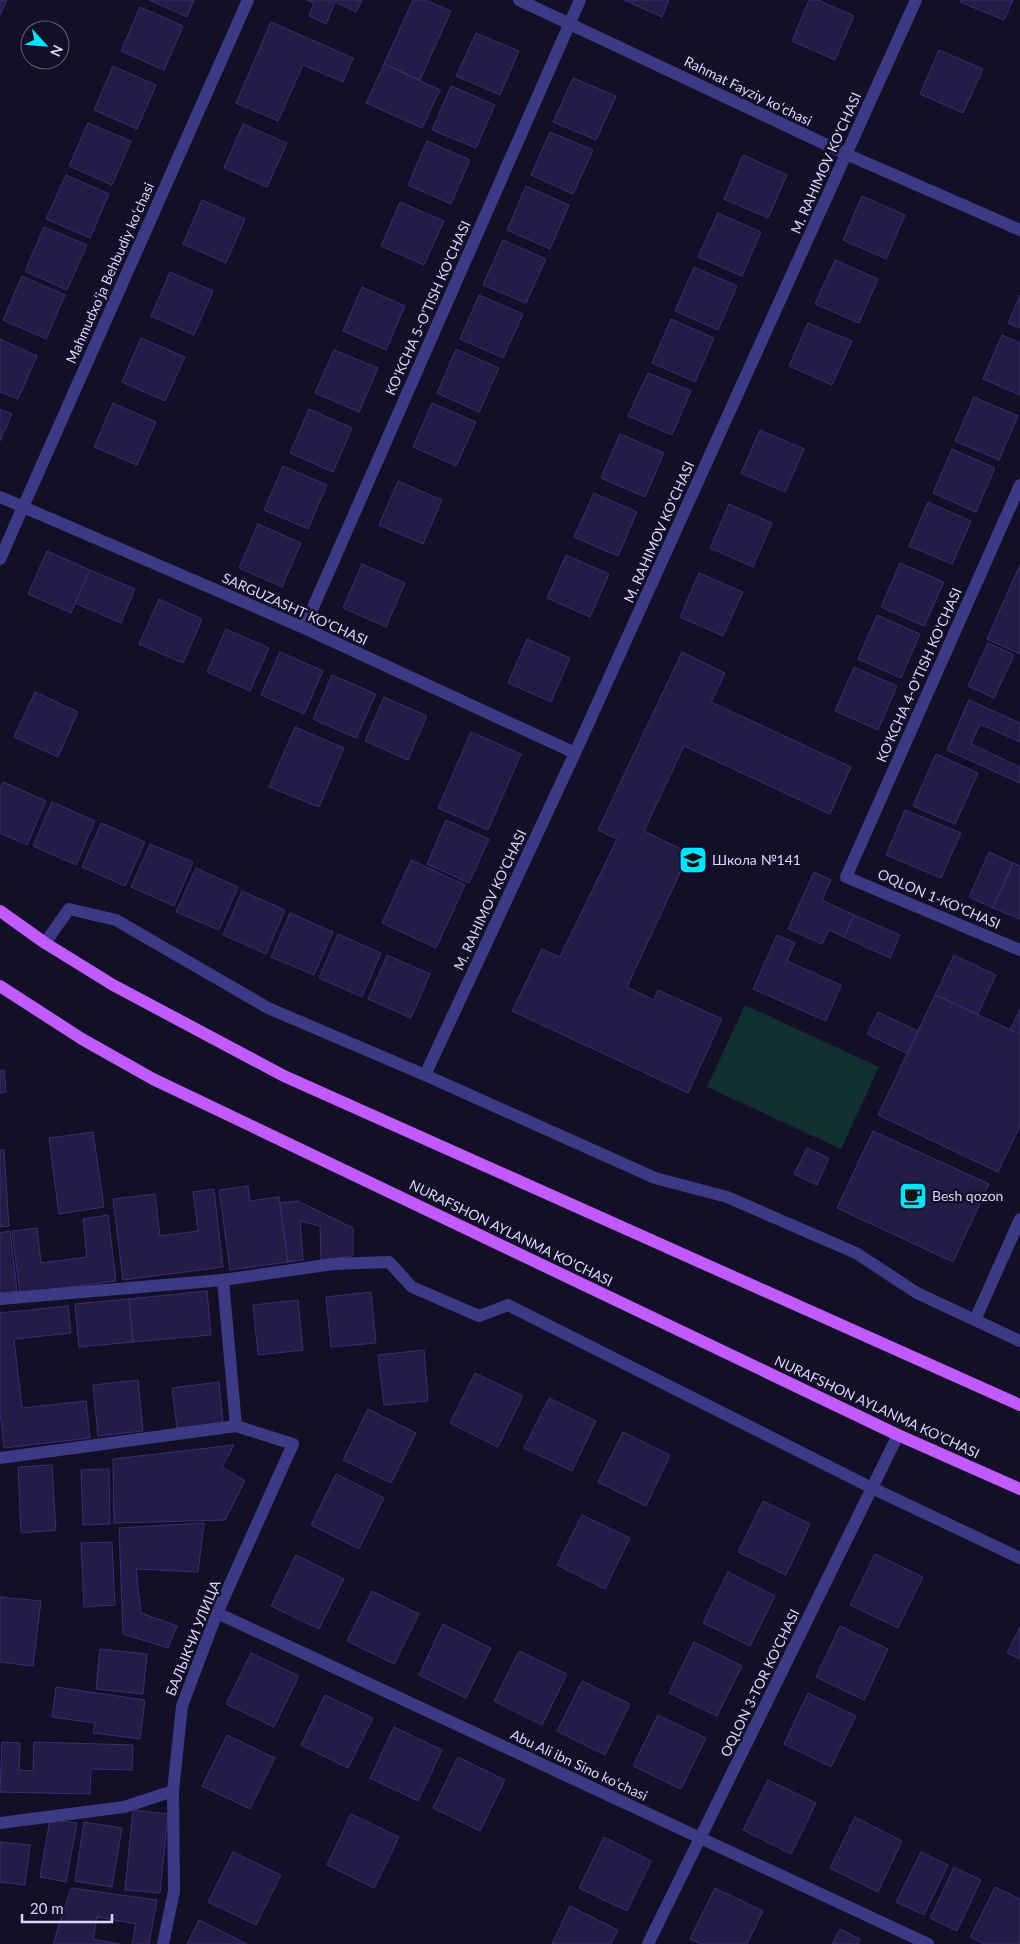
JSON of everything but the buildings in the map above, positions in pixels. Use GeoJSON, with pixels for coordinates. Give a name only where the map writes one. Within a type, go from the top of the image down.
{"type":"FeatureCollection","features":[{"type":"Feature","properties":{"kind":"main road"},"geometry":{"type":"LineString","coordinates":[[0,912],[46,943],[147,1004],[284,1076],[1020,1405]]}},
{"type":"Feature","properties":{"kind":"main road","name":"NURAFSHON AYLANMA KO'CHASI"},"geometry":{"type":"LineString","coordinates":[[0,986],[82,1039],[154,1079],[898,1435],[1020,1489]]}},
{"type":"Feature","properties":{"kind":"street","name":"Mahmudxoʻja Behbudiy koʻchasi"},"geometry":{"type":"LineString","coordinates":[[0,559],[248,0]]}},
{"type":"Feature","properties":{"kind":"street","name":"Rahmat Fayziy koʻchasi"},"geometry":{"type":"LineString","coordinates":[[519,0],[846,154],[1020,230]]}},
{"type":"Feature","properties":{"kind":"street","name":"KO'KCHA 5-O'TISH KO'CHASI"},"geometry":{"type":"LineString","coordinates":[[304,628],[580,0]]}},
{"type":"Feature","properties":{"kind":"street","name":"M. RAHIMOV KO'CHASI"},"geometry":{"type":"LineString","coordinates":[[425,1075],[575,753],[916,0]]}},
{"type":"Feature","properties":{"kind":"street","name":"KO'KCHA 4-O'TISH KO'CHASI"},"geometry":{"type":"LineString","coordinates":[[846,877],[1020,485]]}},
{"type":"Feature","properties":{"kind":"street","name":"SARGUZASHT KO'CHASI"},"geometry":{"type":"LineString","coordinates":[[0,497],[304,628],[575,753]]}},
{"type":"Feature","properties":{"kind":"street","name":"OQLON 1-KO'CHASI"},"geometry":{"type":"LineString","coordinates":[[846,877],[1020,950]]}},
{"type":"Feature","properties":{"kind":"street"},"geometry":{"type":"LineString","coordinates":[[46,943],[69,909],[116,920],[268,1008],[425,1075],[655,1178],[727,1196],[856,1253],[918,1294],[1020,1341]]}},
{"type":"Feature","properties":{"kind":"street"},"geometry":{"type":"LineString","coordinates":[[975,1320],[1020,1219]]}},
{"type":"Feature","properties":{"kind":"street"},"geometry":{"type":"LineString","coordinates":[[0,1299],[223,1280],[333,1264],[389,1262],[412,1286],[479,1316],[508,1305],[872,1488],[1020,1558]]}},
{"type":"Feature","properties":{"kind":"street"},"geometry":{"type":"LineString","coordinates":[[223,1280],[236,1426]]}},
{"type":"Feature","properties":{"kind":"street","name":"БАЛЫКЧИ УЛИЦА"},"geometry":{"type":"LineString","coordinates":[[0,1458],[236,1426],[293,1444],[217,1613],[182,1706],[173,1791],[174,1891],[163,1944]]}},
{"type":"Feature","properties":{"kind":"street","name":"OQLON 3-TOR KO'CHASI"},"geometry":{"type":"LineString","coordinates":[[648,1944],[898,1435]]}},
{"type":"Feature","properties":{"kind":"street","name":"Abu Ali ibn Sino koʻchasi"},"geometry":{"type":"LineString","coordinates":[[217,1613],[928,1944]]}},
{"type":"Feature","properties":{"kind":"street"},"geometry":{"type":"LineString","coordinates":[[0,1823],[124,1807],[173,1791]]}},
{"type":"Feature","properties":{"kind":"green space"},"geometry":{"type":"Polygon","coordinates":[[[745,1005],[879,1067],[841,1149],[707,1087],[745,1005]]]}},
{"type":"Feature","properties":{"kind":"place","name":"Школа №141"},"geometry":{"type":"Point","coordinates":[693,860]}},
{"type":"Feature","properties":{"kind":"place","name":"Besh qozon"},"geometry":{"type":"Point","coordinates":[913,1196]}}]}
